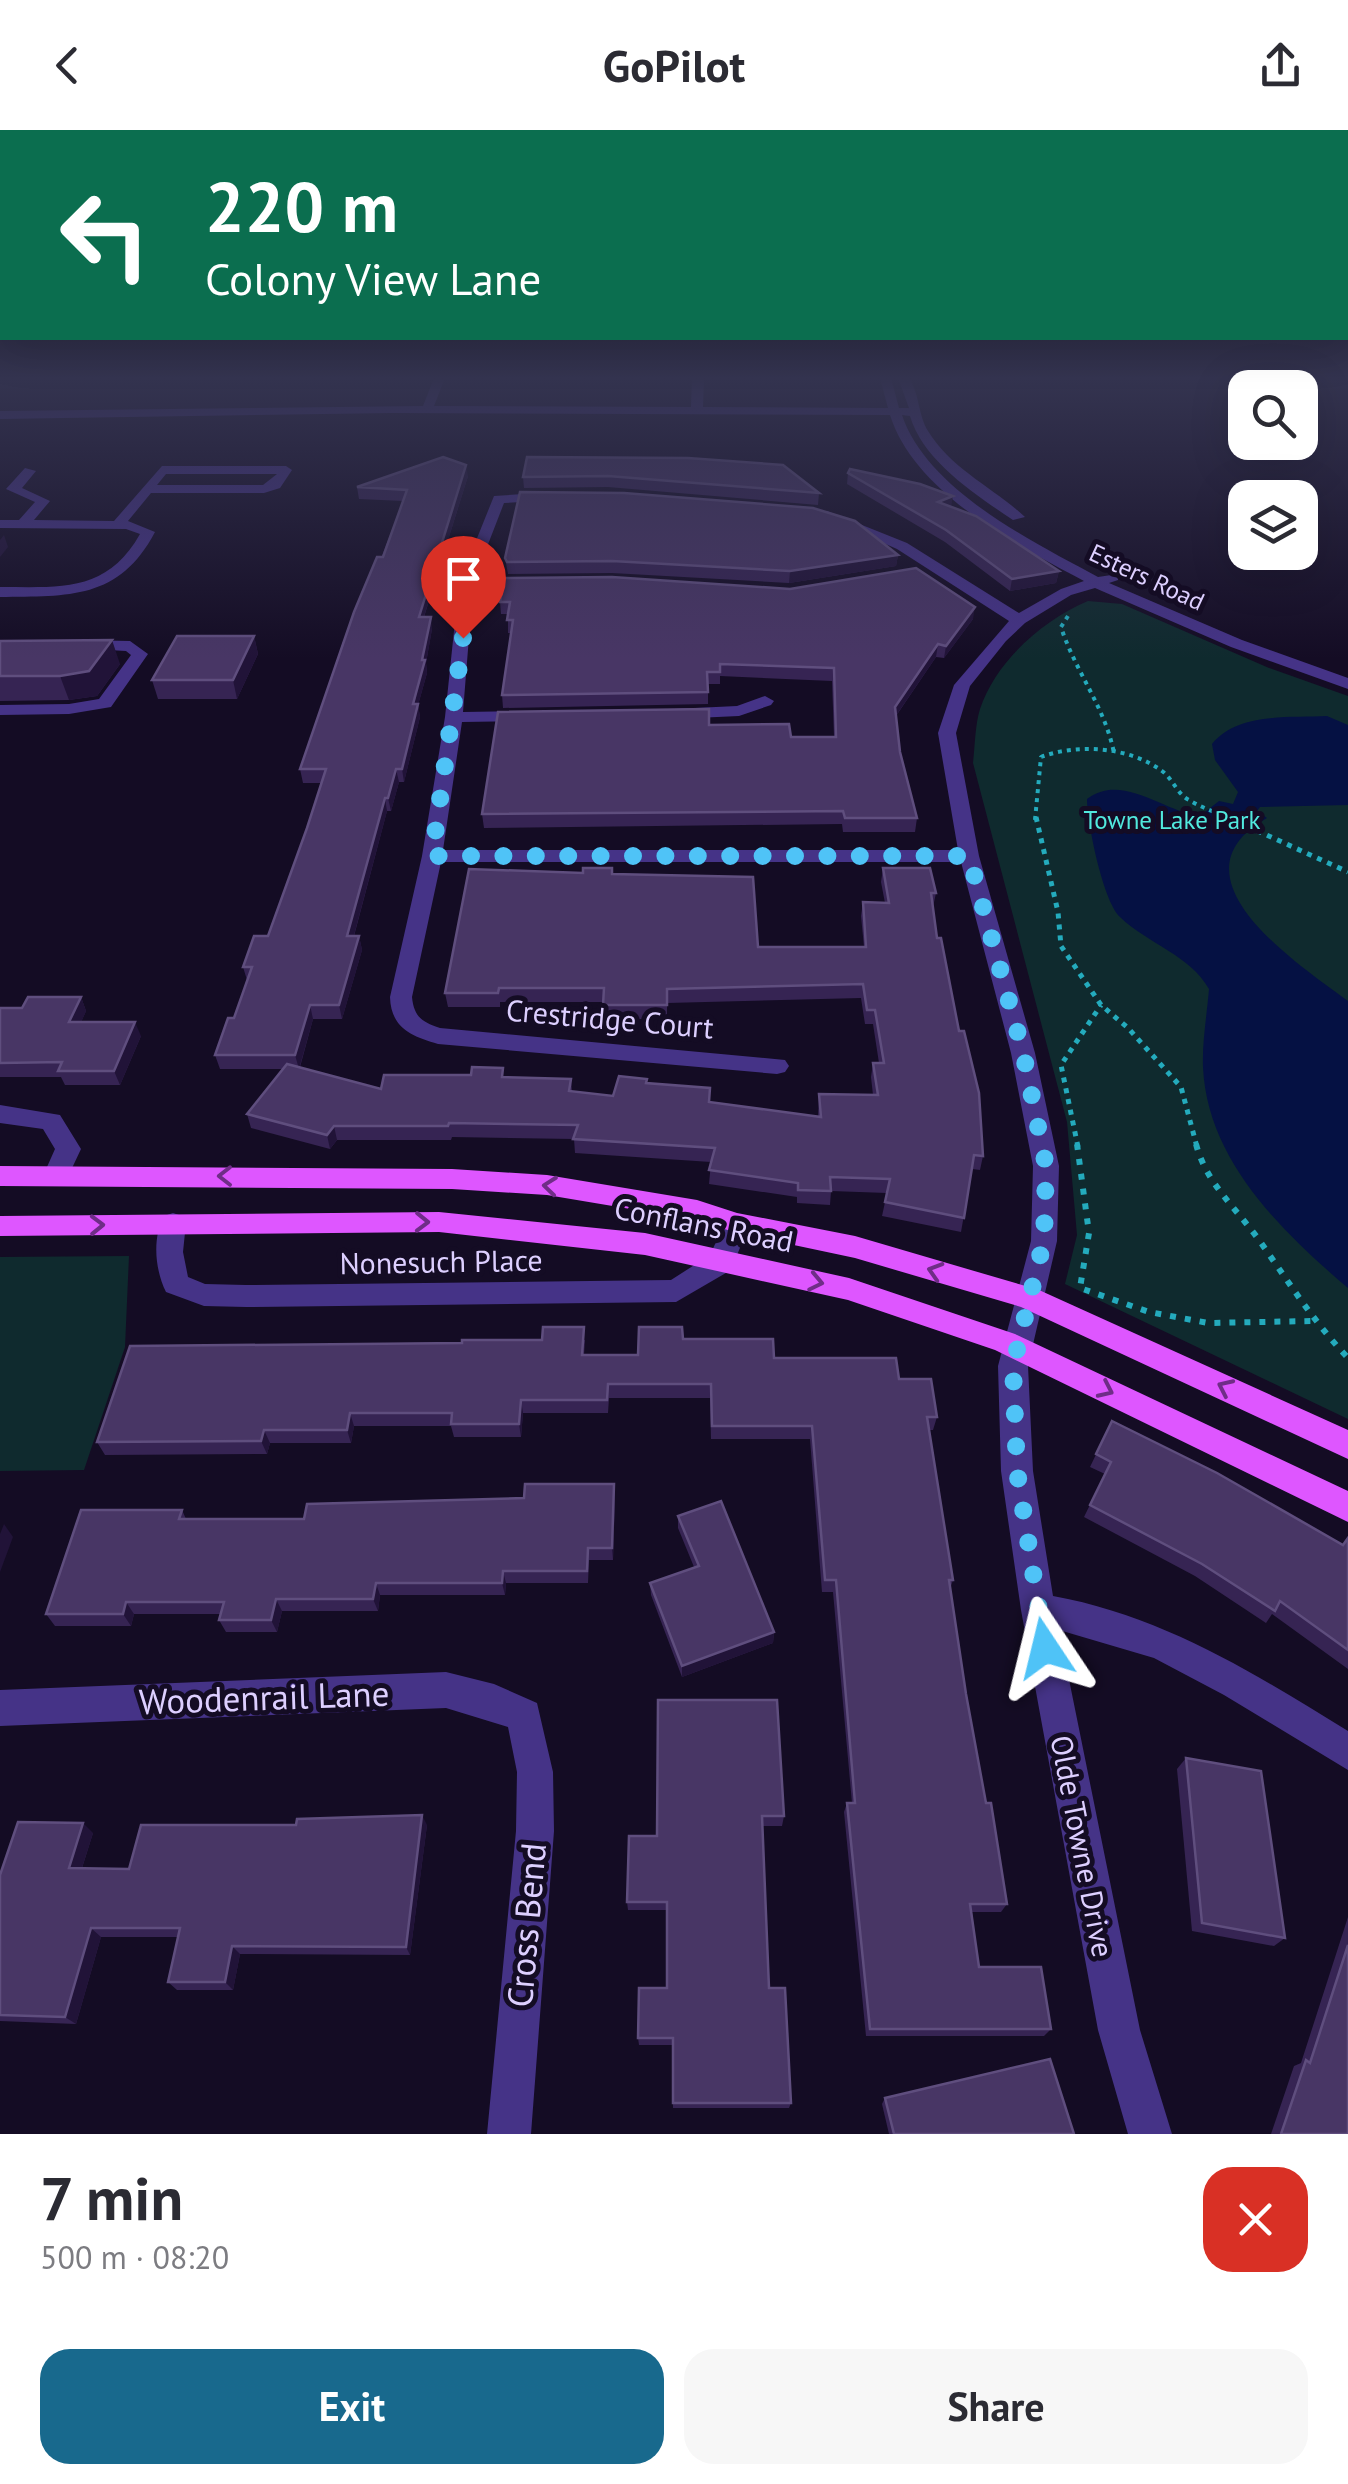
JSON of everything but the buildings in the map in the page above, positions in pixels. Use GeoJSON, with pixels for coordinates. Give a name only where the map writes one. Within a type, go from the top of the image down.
{"type":"FeatureCollection","features":[{"type":"Feature","properties":{"kind":"main road","name":"Conflans Road"},"geometry":{"type":"LineString","coordinates":[[0,1176],[304,1176],[547,1185],[696,1210],[737,1224],[855,1247],[1029,1298],[1348,1445]]}},
{"type":"Feature","properties":{"kind":"main road","name":"Conflans Road"},"geometry":{"type":"LineString","coordinates":[[0,1226],[438,1222],[645,1244],[849,1290],[1018,1348],[1348,1507]]}},
{"type":"Feature","properties":{"kind":"street"},"geometry":{"type":"LineString","coordinates":[[23,524],[42,501],[13,490],[30,472]]}},
{"type":"Feature","properties":{"kind":"street"},"geometry":{"type":"LineString","coordinates":[[118,525],[161,472]]}},
{"type":"Feature","properties":{"kind":"street"},"geometry":{"type":"LineString","coordinates":[[146,489],[264,489],[275,485],[285,472]]}},
{"type":"Feature","properties":{"kind":"street","name":"Esters Road"},"geometry":{"type":"LineString","coordinates":[[934,472],[980,512],[1104,580],[1216,636],[1348,684]]}},
{"type":"Feature","properties":{"kind":"street"},"geometry":{"type":"LineString","coordinates":[[961,472],[992,500],[1038,530]]}},
{"type":"Feature","properties":{"kind":"street"},"geometry":{"type":"LineString","coordinates":[[572,496],[499,499],[466,584],[454,717],[432,856],[969,856]]}},
{"type":"Feature","properties":{"kind":"street"},"geometry":{"type":"LineString","coordinates":[[813,512],[869,528],[926,570],[1019,620]]}},
{"type":"Feature","properties":{"kind":"street"},"geometry":{"type":"LineString","coordinates":[[0,524],[118,525],[148,532],[116,576],[71,590],[0,592]]}},
{"type":"Feature","properties":{"kind":"street","name":"Esters Road"},"geometry":{"type":"LineString","coordinates":[[1054,540],[1104,580],[1348,670]]}},
{"type":"Feature","properties":{"kind":"street","name":"Olde Towne Drive"},"geometry":{"type":"LineString","coordinates":[[1104,580],[1066,592],[1019,620],[975,664],[950,717],[948,745],[969,856],[1023,1052],[1046,1166],[1044,1240],[1013,1366],[1017,1471],[1038,1610],[1119,2030],[1150,2134]]}},
{"type":"Feature","properties":{"kind":"street"},"geometry":{"type":"LineString","coordinates":[[466,584],[548,581]]}},
{"type":"Feature","properties":{"kind":"street"},"geometry":{"type":"LineString","coordinates":[[0,710],[81,708],[105,703],[140,654],[130,646],[56,645]]}},
{"type":"Feature","properties":{"kind":"street"},"geometry":{"type":"LineString","coordinates":[[654,714],[738,711],[765,701]]}},
{"type":"Feature","properties":{"kind":"street"},"geometry":{"type":"LineString","coordinates":[[454,717],[554,716]]}},
{"type":"Feature","properties":{"kind":"street","name":"Crestridge Court"},"geometry":{"type":"LineString","coordinates":[[432,856],[401,997],[402,1014],[415,1028],[438,1036],[777,1066]]}},
{"type":"Feature","properties":{"kind":"street"},"geometry":{"type":"LineString","coordinates":[[0,1114],[51,1120],[68,1149],[56,1176]]}},
{"type":"Feature","properties":{"kind":"street","name":"Nonesuch Place"},"geometry":{"type":"LineString","coordinates":[[173,1224],[169,1252],[176,1284],[204,1295],[676,1291],[721,1262]]}},
{"type":"Feature","properties":{"kind":"street"},"geometry":{"type":"LineString","coordinates":[[721,1262],[737,1224]]}},
{"type":"Feature","properties":{"kind":"street"},"geometry":{"type":"LineString","coordinates":[[1038,1610],[1110,1623],[1184,1652],[1348,1752]]}},
{"type":"Feature","properties":{"kind":"street","name":"Woodenrail Lane"},"geometry":{"type":"LineString","coordinates":[[0,1708],[446,1690],[494,1702],[524,1716]]}},
{"type":"Feature","properties":{"kind":"street","name":"Cross Bend"},"geometry":{"type":"LineString","coordinates":[[509,2134],[534,1830],[535,1772],[524,1716]]}},
{"type":"Feature","properties":{"kind":"path"},"geometry":{"type":"LineString","coordinates":[[1076,609],[1061,627],[1072,662],[1105,713],[1114,753]]}},
{"type":"Feature","properties":{"kind":"path"},"geometry":{"type":"LineString","coordinates":[[1348,872],[1310,858],[1268,834],[1186,798],[1158,768],[1114,753],[1080,750],[1050,752],[1041,757],[1035,824],[1058,912],[1061,946],[1101,1006],[1128,1028],[1181,1086],[1202,1170],[1258,1239],[1312,1321],[1348,1358]]}},
{"type":"Feature","properties":{"kind":"path"},"geometry":{"type":"LineString","coordinates":[[1101,1006],[1061,1065],[1074,1120],[1089,1232],[1080,1288],[1149,1312],[1208,1322],[1312,1321]]}},
{"type":"Feature","properties":{"kind":"green space","name":"Towne Lake Park"},"geometry":{"type":"Polygon","coordinates":[[[1088,601],[1122,604],[1269,668],[1348,696],[1348,1419],[1065,1284],[1077,1235],[1067,1122],[973,763],[980,709],[997,675],[1038,631],[1088,601]]]}},
{"type":"Feature","properties":{"kind":"green space"},"geometry":{"type":"Polygon","coordinates":[[[129,1256],[125,1347],[84,1470],[0,1471],[0,1257],[129,1256]]]}},
{"type":"Feature","properties":{"kind":"shaded area"},"geometry":{"type":"Polygon","coordinates":[[[1327,716],[1348,725],[1348,805],[1260,807],[1257,811],[1267,818],[1239,841],[1229,866],[1234,892],[1250,917],[1273,942],[1348,1001],[1348,1288],[1274,1218],[1233,1163],[1208,1101],[1203,1067],[1209,989],[1191,967],[1131,926],[1114,908],[1097,861],[1087,799],[1100,792],[1129,791],[1200,816],[1219,801],[1233,804],[1238,792],[1215,760],[1212,744],[1223,734],[1236,726],[1265,719],[1327,716]]]}},
{"type":"Feature","properties":{"kind":"route"},"geometry":{"type":"LineString","coordinates":[[463,638],[432,856],[969,856],[1023,1052],[1046,1166],[1044,1240],[1013,1366],[1017,1471],[1045,1648]]}}]}
